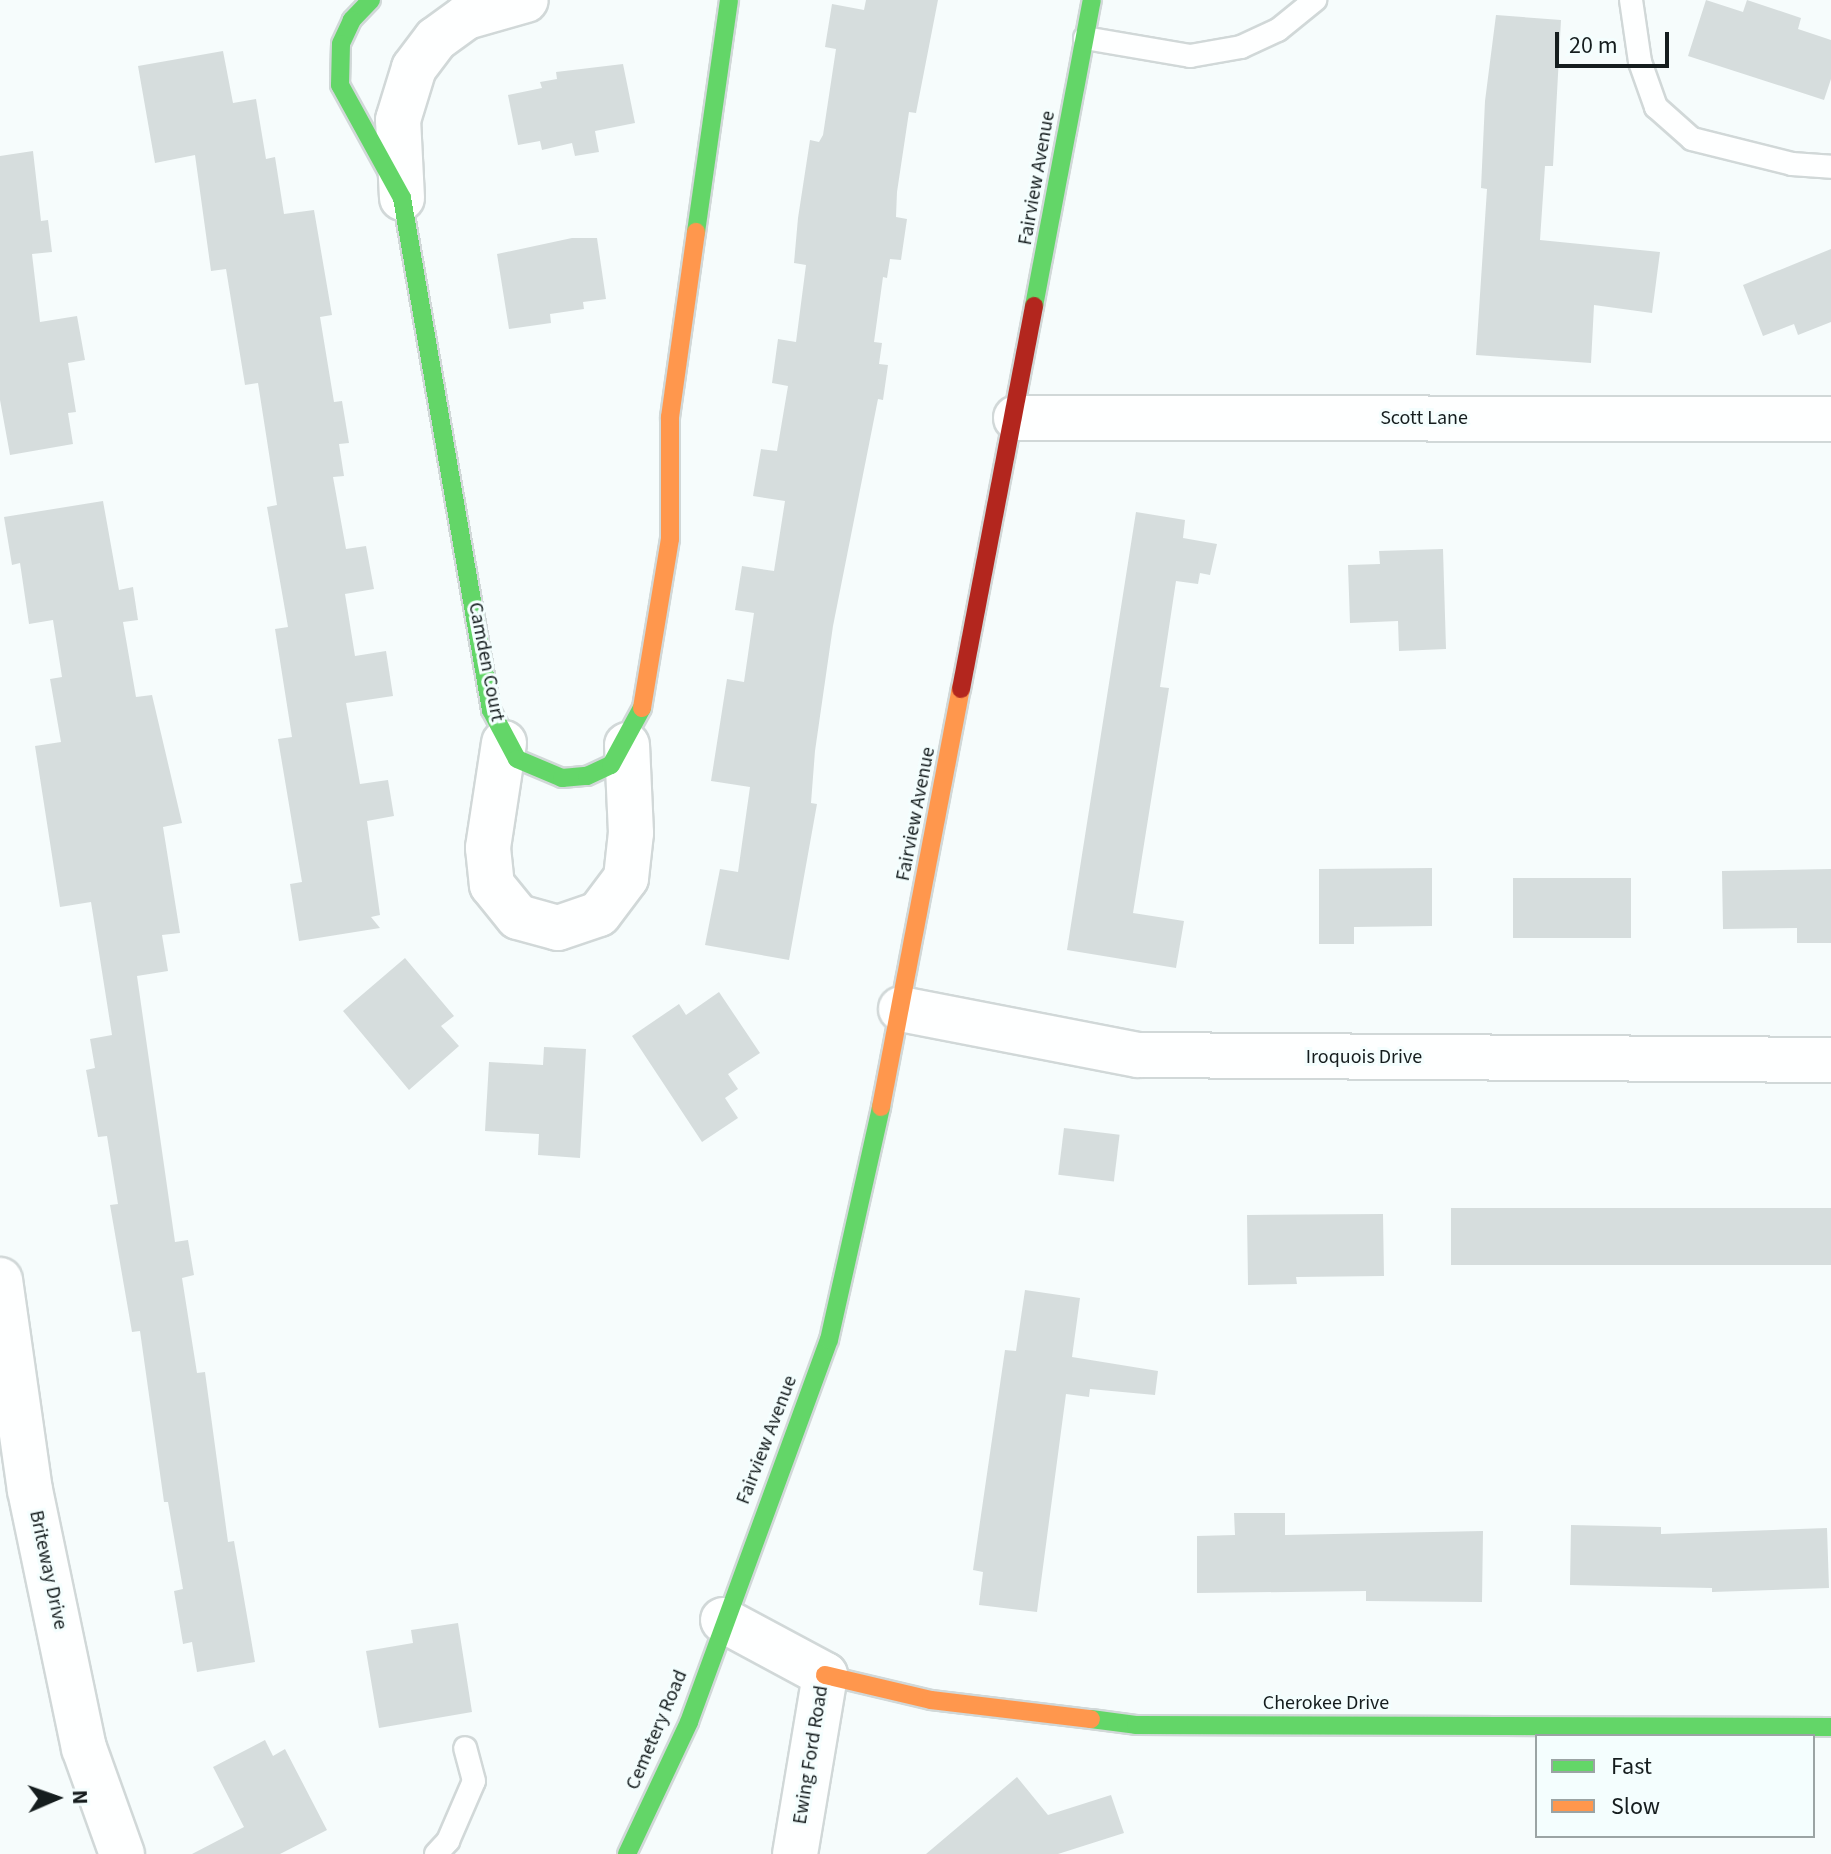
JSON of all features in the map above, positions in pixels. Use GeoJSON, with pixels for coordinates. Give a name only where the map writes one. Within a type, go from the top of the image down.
{"type":"FeatureCollection","features":[{"type":"Feature","properties":{"kind":"street","name":"Camden Court"},"geometry":{"type":"LineString","coordinates":[[371,0],[352,20],[341,44],[340,85],[402,198],[491,710],[504,743],[528,767],[562,778],[600,770],[627,745],[641,714],[670,539],[670,417],[729,0]]}},
{"type":"Feature","properties":{"kind":"street","name":"Fairview Avenue"},"geometry":{"type":"LineString","coordinates":[[723,1620],[829,1340],[901,1009],[1016,418],[1092,0]]}},
{"type":"Feature","properties":{"kind":"street"},"geometry":{"type":"LineString","coordinates":[[402,198],[398,120],[414,68],[451,27],[505,1]]}},
{"type":"Feature","properties":{"kind":"street","name":"Scott Lane"},"geometry":{"type":"LineString","coordinates":[[1016,418],[1831,419]]}},
{"type":"Feature","properties":{"kind":"street"},"geometry":{"type":"LineString","coordinates":[[504,743],[488,848],[492,885],[518,917],[558,928],[599,914],[626,878],[631,833],[627,745]]}},
{"type":"Feature","properties":{"kind":"street","name":"Iroquois Drive"},"geometry":{"type":"LineString","coordinates":[[901,1009],[1138,1055],[1831,1060]]}},
{"type":"Feature","properties":{"kind":"street","name":"Briteway Drive"},"geometry":{"type":"LineString","coordinates":[[0,1280],[15,1492],[84,1748],[122,1854]]}},
{"type":"Feature","properties":{"kind":"street","name":"Ewing Ford Road"},"geometry":{"type":"LineString","coordinates":[[723,1620],[825,1675],[795,1854]]}},
{"type":"Feature","properties":{"kind":"street","name":"Cemetery Road"},"geometry":{"type":"LineString","coordinates":[[627,1854],[689,1722],[723,1620]]}},
{"type":"Feature","properties":{"kind":"street","name":"Cherokee Drive"},"geometry":{"type":"LineString","coordinates":[[825,1675],[931,1700],[1136,1725],[1831,1727]]}},
{"type":"Feature","properties":{"kind":"lane"},"geometry":{"type":"LineString","coordinates":[[1085,38],[1190,56],[1241,47],[1278,30],[1315,0]]}},
{"type":"Feature","properties":{"kind":"lane"},"geometry":{"type":"LineString","coordinates":[[1631,0],[1640,62],[1656,107],[1692,139],[1792,164],[1831,167]]}},
{"type":"Feature","properties":{"kind":"lane"},"geometry":{"type":"LineString","coordinates":[[436,1854],[448,1841],[474,1781],[465,1748]]}},
{"type":"Feature","properties":{"kind":"building"},"geometry":{"type":"Polygon","coordinates":[[[866,0],[938,0],[916,113],[909,112],[897,192],[896,217],[907,219],[901,260],[890,259],[887,278],[883,277],[874,342],[882,343],[879,364],[888,365],[883,400],[878,399],[833,626],[815,751],[811,803],[817,804],[789,960],[705,945],[720,869],[738,872],[750,787],[711,781],[727,679],[744,682],[754,613],[735,610],[742,566],[774,571],[785,501],[753,496],[761,449],[777,451],[788,386],[772,383],[778,339],[796,342],[806,265],[794,263],[798,218],[810,140],[819,142],[823,135],[836,49],[825,47],[832,4],[864,10],[866,0]]]}},
{"type":"Feature","properties":{"kind":"building"},"geometry":{"type":"Polygon","coordinates":[[[1706,0],[1743,12],[1747,0],[1801,18],[1798,29],[1831,40],[1831,79],[1824,100],[1688,56],[1706,0]]]}},
{"type":"Feature","properties":{"kind":"building"},"geometry":{"type":"Polygon","coordinates":[[[1496,15],[1561,20],[1553,166],[1545,166],[1540,240],[1660,252],[1652,313],[1594,305],[1591,363],[1476,355],[1487,189],[1481,188],[1485,101],[1496,15]]]}},
{"type":"Feature","properties":{"kind":"building"},"geometry":{"type":"Polygon","coordinates":[[[223,51],[233,103],[256,99],[266,159],[275,157],[284,214],[314,210],[332,315],[320,317],[334,402],[342,401],[349,443],[339,444],[344,476],[333,477],[346,549],[366,546],[374,589],[345,594],[355,656],[386,651],[393,696],[346,703],[360,784],[388,780],[394,816],[367,821],[380,915],[371,917],[380,928],[299,941],[290,884],[302,882],[278,739],[292,737],[275,629],[288,627],[267,507],[277,505],[258,383],[245,385],[226,269],[211,271],[195,155],[155,163],[138,66],[223,51]]]}},
{"type":"Feature","properties":{"kind":"building"},"geometry":{"type":"Polygon","coordinates":[[[623,64],[635,123],[595,131],[599,152],[575,156],[572,143],[542,150],[540,141],[518,145],[508,95],[542,88],[540,82],[557,79],[556,72],[623,64]]]}},
{"type":"Feature","properties":{"kind":"building"},"geometry":{"type":"Polygon","coordinates":[[[33,151],[41,221],[48,220],[52,252],[32,254],[40,322],[77,316],[85,360],[68,363],[76,412],[68,413],[73,444],[10,455],[0,400],[0,156],[33,151]]]}},
{"type":"Feature","properties":{"kind":"building"},"geometry":{"type":"Polygon","coordinates":[[[572,238],[597,238],[606,299],[583,302],[584,309],[550,314],[551,323],[509,329],[497,254],[572,238]]]}},
{"type":"Feature","properties":{"kind":"building"},"geometry":{"type":"Polygon","coordinates":[[[1831,249],[1831,322],[1798,335],[1794,324],[1763,336],[1743,285],[1831,249]]]}},
{"type":"Feature","properties":{"kind":"building"},"geometry":{"type":"Polygon","coordinates":[[[103,501],[119,590],[133,587],[138,620],[123,622],[136,697],[152,695],[182,823],[163,827],[180,933],[162,935],[168,971],[137,976],[175,1242],[188,1240],[194,1275],[182,1278],[197,1373],[205,1372],[228,1542],[234,1541],[255,1662],[197,1672],[192,1642],[183,1644],[174,1591],[183,1589],[168,1502],[164,1502],[140,1331],[132,1332],[110,1205],[118,1204],[107,1136],[98,1137],[86,1070],[95,1068],[90,1039],[112,1035],[91,902],[60,907],[35,746],[61,742],[50,679],[62,677],[53,620],[29,624],[20,563],[12,565],[4,517],[103,501]]]}},
{"type":"Feature","properties":{"kind":"building"},"geometry":{"type":"Polygon","coordinates":[[[1136,512],[1185,520],[1183,538],[1217,544],[1210,575],[1200,573],[1198,584],[1176,581],[1160,687],[1169,688],[1133,913],[1184,921],[1176,968],[1067,950],[1136,512]]]}},
{"type":"Feature","properties":{"kind":"building"},"geometry":{"type":"Polygon","coordinates":[[[1443,549],[1446,649],[1399,651],[1398,621],[1350,623],[1348,565],[1380,564],[1379,551],[1443,549]]]}},
{"type":"Feature","properties":{"kind":"building"},"geometry":{"type":"Polygon","coordinates":[[[1432,868],[1432,926],[1354,927],[1354,944],[1319,944],[1319,869],[1432,868]]]}},
{"type":"Feature","properties":{"kind":"building"},"geometry":{"type":"Polygon","coordinates":[[[1831,869],[1831,943],[1797,943],[1797,928],[1723,929],[1722,871],[1831,869]]]}},
{"type":"Feature","properties":{"kind":"building"},"geometry":{"type":"Polygon","coordinates":[[[1513,878],[1631,878],[1631,938],[1513,938],[1513,878]]]}},
{"type":"Feature","properties":{"kind":"building"},"geometry":{"type":"Polygon","coordinates":[[[405,958],[454,1016],[441,1026],[459,1046],[409,1090],[343,1011],[405,958]]]}},
{"type":"Feature","properties":{"kind":"building"},"geometry":{"type":"Polygon","coordinates":[[[719,992],[760,1053],[728,1074],[738,1089],[725,1098],[738,1118],[702,1142],[632,1036],[679,1004],[686,1015],[719,992]]]}},
{"type":"Feature","properties":{"kind":"building"},"geometry":{"type":"Polygon","coordinates":[[[544,1047],[586,1049],[580,1158],[538,1155],[539,1134],[485,1131],[489,1062],[543,1065],[544,1047]]]}},
{"type":"Feature","properties":{"kind":"building"},"geometry":{"type":"Polygon","coordinates":[[[1064,1128],[1120,1135],[1114,1181],[1058,1175],[1064,1128]]]}},
{"type":"Feature","properties":{"kind":"building"},"geometry":{"type":"Polygon","coordinates":[[[1451,1208],[1831,1208],[1831,1265],[1451,1265],[1451,1208]]]}},
{"type":"Feature","properties":{"kind":"building"},"geometry":{"type":"Polygon","coordinates":[[[1383,1214],[1384,1276],[1296,1277],[1297,1284],[1248,1285],[1247,1215],[1383,1214]]]}},
{"type":"Feature","properties":{"kind":"building"},"geometry":{"type":"Polygon","coordinates":[[[1025,1290],[1080,1298],[1072,1357],[1158,1371],[1155,1395],[1090,1389],[1089,1397],[1066,1394],[1037,1612],[979,1605],[983,1572],[973,1570],[1005,1350],[1016,1351],[1025,1290]]]}},
{"type":"Feature","properties":{"kind":"building"},"geometry":{"type":"Polygon","coordinates":[[[1234,1513],[1285,1513],[1285,1535],[1483,1531],[1482,1602],[1366,1601],[1366,1591],[1197,1593],[1197,1536],[1235,1535],[1234,1513]]]}},
{"type":"Feature","properties":{"kind":"building"},"geometry":{"type":"Polygon","coordinates":[[[1571,1525],[1661,1527],[1661,1534],[1827,1528],[1829,1588],[1712,1592],[1712,1588],[1570,1585],[1571,1525]]]}},
{"type":"Feature","properties":{"kind":"building"},"geometry":{"type":"Polygon","coordinates":[[[458,1623],[472,1712],[379,1728],[366,1651],[413,1643],[411,1630],[458,1623]]]}},
{"type":"Feature","properties":{"kind":"building"},"geometry":{"type":"Polygon","coordinates":[[[265,1740],[273,1756],[285,1749],[327,1830],[280,1854],[192,1854],[244,1827],[213,1767],[265,1740]]]}},
{"type":"Feature","properties":{"kind":"building"},"geometry":{"type":"Polygon","coordinates":[[[1017,1777],[1048,1815],[1111,1795],[1124,1833],[1058,1854],[926,1854],[1017,1777]]]}},
{"type":"Feature","properties":{"kind":"traffic: fast"},"geometry":{"type":"LineString","coordinates":[[371,0],[352,20],[341,44],[340,85],[402,198],[491,710],[517,759],[562,778],[587,776],[611,765],[642,708]]}},
{"type":"Feature","properties":{"kind":"traffic: fast"},"geometry":{"type":"LineString","coordinates":[[696,232],[729,0]]}},
{"type":"Feature","properties":{"kind":"traffic: fast"},"geometry":{"type":"LineString","coordinates":[[1034,306],[1092,0]]}},
{"type":"Feature","properties":{"kind":"traffic: fast"},"geometry":{"type":"LineString","coordinates":[[627,1854],[689,1722],[829,1340],[881,1107]]}},
{"type":"Feature","properties":{"kind":"traffic: fast"},"geometry":{"type":"LineString","coordinates":[[1091,1719],[1136,1725],[1831,1727]]}},
{"type":"Feature","properties":{"kind":"traffic: slow"},"geometry":{"type":"LineString","coordinates":[[642,708],[670,539],[670,417],[696,232]]}},
{"type":"Feature","properties":{"kind":"traffic: slow"},"geometry":{"type":"LineString","coordinates":[[881,1107],[961,689]]}},
{"type":"Feature","properties":{"kind":"traffic: slow"},"geometry":{"type":"LineString","coordinates":[[825,1675],[931,1700],[1091,1719]]}},
{"type":"Feature","properties":{"kind":"traffic: jam"},"geometry":{"type":"LineString","coordinates":[[961,689],[1034,306]]}}]}
